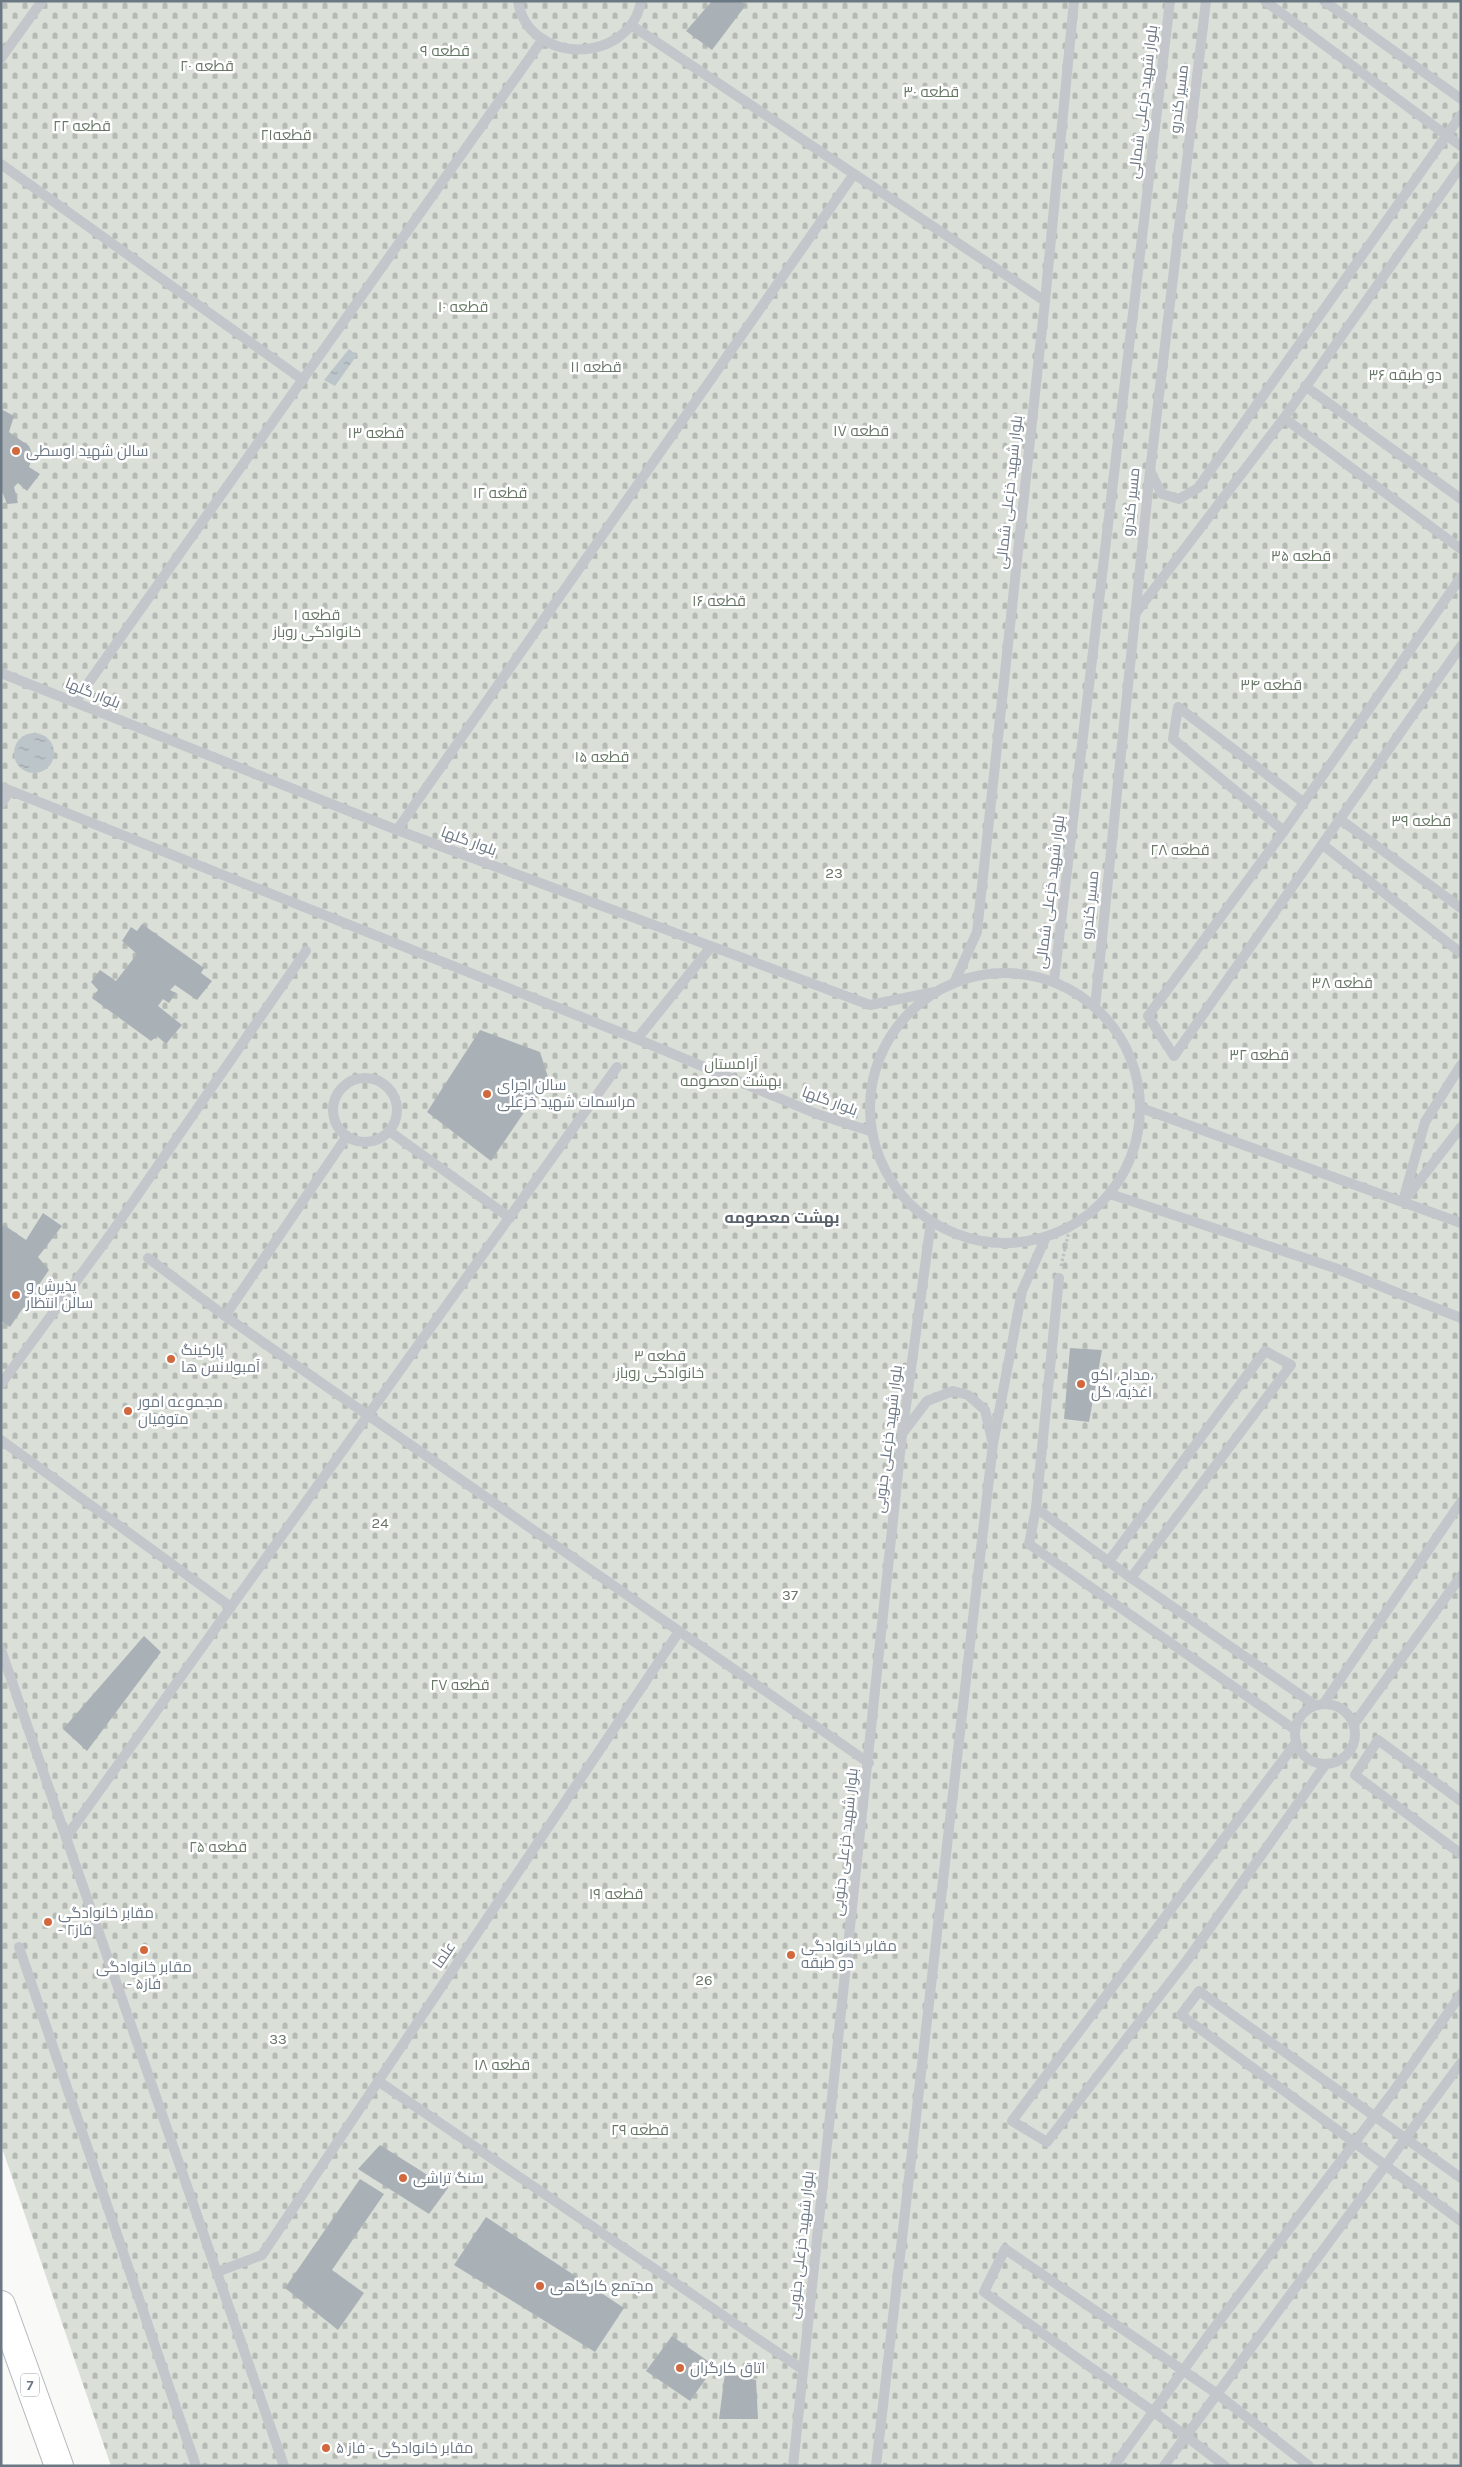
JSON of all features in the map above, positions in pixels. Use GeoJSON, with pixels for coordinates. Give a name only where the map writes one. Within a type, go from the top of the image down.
{"type":"FeatureCollection","features":[{"type":"Feature","properties":{"kind":"highway","name":"7"},"geometry":{"type":"LineString","coordinates":[[1,2305],[59,2466]]}},
{"type":"Feature","properties":{"kind":"lane"},"geometry":{"type":"LineString","coordinates":[[1,58],[42,1]]}},
{"type":"Feature","properties":{"kind":"lane"},"geometry":{"type":"LineString","coordinates":[[518,1],[528,24],[543,39],[560,48],[580,51],[599,48],[617,39],[631,25],[641,1]]}},
{"type":"Feature","properties":{"kind":"lane","name":"بلوار شهید خزعلی شمالی"},"geometry":{"type":"LineString","coordinates":[[956,981],[977,932],[1045,301],[1074,1]]}},
{"type":"Feature","properties":{"kind":"lane","name":"بلوار شهید خزعلی شمالی"},"geometry":{"type":"LineString","coordinates":[[1054,981],[1170,1]]}},
{"type":"Feature","properties":{"kind":"lane","name":"مسیر کندرو"},"geometry":{"type":"LineString","coordinates":[[1095,1007],[1134,615],[1206,1]]}},
{"type":"Feature","properties":{"kind":"lane"},"geometry":{"type":"LineString","coordinates":[[1265,1],[1461,146]]}},
{"type":"Feature","properties":{"kind":"lane"},"geometry":{"type":"LineString","coordinates":[[1324,1],[1461,98]]}},
{"type":"Feature","properties":{"kind":"lane"},"geometry":{"type":"LineString","coordinates":[[631,25],[1045,301]]}},
{"type":"Feature","properties":{"kind":"lane"},"geometry":{"type":"LineString","coordinates":[[75,702],[543,39]]}},
{"type":"Feature","properties":{"kind":"lane"},"geometry":{"type":"LineString","coordinates":[[1150,471],[1162,494],[1179,499],[1198,488],[1461,116]]}},
{"type":"Feature","properties":{"kind":"lane"},"geometry":{"type":"LineString","coordinates":[[1,164],[303,380]]}},
{"type":"Feature","properties":{"kind":"lane"},"geometry":{"type":"LineString","coordinates":[[1134,615],[1284,418],[1461,166]]}},
{"type":"Feature","properties":{"kind":"lane"},"geometry":{"type":"LineString","coordinates":[[397,830],[854,174]]}},
{"type":"Feature","properties":{"kind":"lane"},"geometry":{"type":"LineString","coordinates":[[1305,386],[1461,499]]}},
{"type":"Feature","properties":{"kind":"lane"},"geometry":{"type":"LineString","coordinates":[[1284,418],[1461,549]]}},
{"type":"Feature","properties":{"kind":"lane"},"geometry":{"type":"LineString","coordinates":[[1461,577],[1284,831],[1148,1016],[1174,1056],[1461,646]]}},
{"type":"Feature","properties":{"kind":"lane","name":"بلوار گلها"},"geometry":{"type":"LineString","coordinates":[[1,673],[397,830],[870,1005],[934,992]]}},
{"type":"Feature","properties":{"kind":"lane"},"geometry":{"type":"LineString","coordinates":[[1284,831],[1173,739],[1178,707],[1303,802]]}},
{"type":"Feature","properties":{"kind":"lane"},"geometry":{"type":"LineString","coordinates":[[1,804],[6,789]]}},
{"type":"Feature","properties":{"kind":"lane","name":"بلوار گلها"},"geometry":{"type":"LineString","coordinates":[[6,789],[637,1040],[817,1114],[870,1131]]}},
{"type":"Feature","properties":{"kind":"lane"},"geometry":{"type":"LineString","coordinates":[[1341,820],[1461,908]]}},
{"type":"Feature","properties":{"kind":"lane"},"geometry":{"type":"LineString","coordinates":[[1323,845],[1461,953]]}},
{"type":"Feature","properties":{"kind":"lane"},"geometry":{"type":"LineString","coordinates":[[637,1040],[711,947]]}},
{"type":"Feature","properties":{"kind":"lane"},"geometry":{"type":"LineString","coordinates":[[1,1384],[110,1235],[306,951]]}},
{"type":"Feature","properties":{"kind":"lane"},"geometry":{"type":"LineString","coordinates":[[997,973],[1022,973],[1054,981],[1076,992],[1095,1007],[1111,1023],[1130,1056],[1139,1085],[1141,1108],[1137,1139],[1129,1161],[1110,1194],[1091,1212],[1070,1227],[1046,1237],[1007,1244],[967,1238],[931,1222],[902,1198],[881,1166],[870,1131],[872,1077],[894,1028],[934,992],[956,981],[997,973]]}},
{"type":"Feature","properties":{"kind":"lane"},"geometry":{"type":"LineString","coordinates":[[1403,1202],[1425,1122],[1461,1066]]}},
{"type":"Feature","properties":{"kind":"lane"},"geometry":{"type":"LineString","coordinates":[[67,1836],[617,1067]]}},
{"type":"Feature","properties":{"kind":"lane"},"geometry":{"type":"LineString","coordinates":[[367,1078],[377,1080],[393,1093],[397,1104],[397,1114],[389,1131],[378,1139],[367,1141],[347,1136],[339,1129],[334,1120],[334,1099],[339,1090],[356,1079],[367,1078]]}},
{"type":"Feature","properties":{"kind":"lane"},"geometry":{"type":"LineString","coordinates":[[1141,1108],[1461,1224]]}},
{"type":"Feature","properties":{"kind":"lane"},"geometry":{"type":"LineString","coordinates":[[1403,1202],[1461,1127]]}},
{"type":"Feature","properties":{"kind":"lane"},"geometry":{"type":"LineString","coordinates":[[389,1131],[510,1218]]}},
{"type":"Feature","properties":{"kind":"lane"},"geometry":{"type":"LineString","coordinates":[[225,1316],[347,1136]]}},
{"type":"Feature","properties":{"kind":"lane"},"geometry":{"type":"LineString","coordinates":[[1110,1194],[1335,1268],[1461,1318]]}},
{"type":"Feature","properties":{"kind":"lane","name":"بلوار شهید خزعلی جنوبی"},"geometry":{"type":"LineString","coordinates":[[793,2466],[869,1763],[902,1434],[931,1222]]}},
{"type":"Feature","properties":{"kind":"lane"},"geometry":{"type":"LineString","coordinates":[[876,2466],[993,1444],[1022,1291],[1046,1237]]}},
{"type":"Feature","properties":{"kind":"lane"},"geometry":{"type":"LineString","coordinates":[[148,1258],[225,1316],[678,1633],[869,1763]]}},
{"type":"Feature","properties":{"kind":"lane"},"geometry":{"type":"LineString","coordinates":[[1059,1278],[1036,1508],[1029,1544],[1294,1729]]}},
{"type":"Feature","properties":{"kind":"lane"},"geometry":{"type":"LineString","coordinates":[[1109,1560],[1264,1352],[1291,1365],[1131,1578]]}},
{"type":"Feature","properties":{"kind":"lane"},"geometry":{"type":"LineString","coordinates":[[902,1434],[927,1402],[953,1391],[968,1395],[985,1410],[993,1444]]}},
{"type":"Feature","properties":{"kind":"lane"},"geometry":{"type":"LineString","coordinates":[[1,1440],[231,1607]]}},
{"type":"Feature","properties":{"kind":"lane"},"geometry":{"type":"LineString","coordinates":[[1036,1508],[1131,1578],[1320,1704],[1343,1708],[1354,1724],[1355,1743],[1343,1759],[1325,1765],[1306,1760],[1295,1744],[1294,1729],[1306,1709],[1320,1704],[1461,1502]]}},
{"type":"Feature","properties":{"kind":"lane"},"geometry":{"type":"LineString","coordinates":[[1354,1724],[1461,1576]]}},
{"type":"Feature","properties":{"kind":"lane","name":"علما"},"geometry":{"type":"LineString","coordinates":[[217,2272],[262,2254],[678,1633]]}},
{"type":"Feature","properties":{"kind":"lane"},"geometry":{"type":"LineString","coordinates":[[1,1650],[284,2466]]}},
{"type":"Feature","properties":{"kind":"lane"},"geometry":{"type":"LineString","coordinates":[[1461,1800],[1378,1740],[1355,1775],[1461,1854]]}},
{"type":"Feature","properties":{"kind":"lane"},"geometry":{"type":"LineString","coordinates":[[1295,1744],[1012,2121],[1047,2142],[1188,1959],[1325,1765]]}},
{"type":"Feature","properties":{"kind":"lane"},"geometry":{"type":"LineString","coordinates":[[19,1948],[196,2466]]}},
{"type":"Feature","properties":{"kind":"lane"},"geometry":{"type":"LineString","coordinates":[[1461,2178],[1199,1991],[1181,2015],[1461,2221]]}},
{"type":"Feature","properties":{"kind":"lane"},"geometry":{"type":"LineString","coordinates":[[1114,2466],[1374,2116],[1461,1994]]}},
{"type":"Feature","properties":{"kind":"lane"},"geometry":{"type":"LineString","coordinates":[[1164,2466],[1461,2063]]}},
{"type":"Feature","properties":{"kind":"lane"},"geometry":{"type":"LineString","coordinates":[[378,2080],[802,2370]]}},
{"type":"Feature","properties":{"kind":"lane"},"geometry":{"type":"LineString","coordinates":[[1225,2466],[1184,2437],[1154,2412],[984,2292],[1005,2249],[1216,2394],[1309,2466]]}},
{"type":"Feature","properties":{"kind":"path"},"geometry":{"type":"LineString","coordinates":[[1059,1278],[1070,1227]]}},
{"type":"Feature","properties":{"kind":"green space","name":"آرامستان بهشت معصومه"},"geometry":{"type":"Polygon","coordinates":[[[1,1],[1461,1],[1461,2466],[111,2466],[1,2145],[1,1]]]}},
{"type":"Feature","properties":{"kind":"water"},"geometry":{"type":"Polygon","coordinates":[[[349,349],[357,355],[335,386],[324,380],[349,349]]]}},
{"type":"Feature","properties":{"kind":"water"},"geometry":{"type":"Polygon","coordinates":[[[38,733],[45,736],[51,742],[54,753],[53,761],[45,770],[38,773],[30,773],[23,770],[15,761],[14,749],[17,742],[26,734],[38,733]]]}},
{"type":"Feature","properties":{"kind":"building"},"geometry":{"type":"Polygon","coordinates":[[[712,1],[741,1],[746,5],[712,50],[686,31],[712,1]]]}},
{"type":"Feature","properties":{"kind":"building","name":"سالن شهید اوسطی"},"geometry":{"type":"Polygon","coordinates":[[[1,409],[14,416],[9,432],[29,446],[33,456],[29,467],[40,474],[27,491],[18,483],[14,487],[18,503],[7,504],[1,489],[1,409]]]}},
{"type":"Feature","properties":{"kind":"building"},"geometry":{"type":"Polygon","coordinates":[[[142,924],[204,968],[201,973],[212,981],[197,1000],[175,985],[170,990],[176,993],[169,1003],[163,999],[158,1006],[182,1025],[166,1044],[157,1036],[151,1041],[92,998],[98,990],[91,982],[100,970],[116,981],[137,954],[122,941],[131,927],[137,931],[142,924]]]}},
{"type":"Feature","properties":{"kind":"building","name":"سالن اجرای مراسمات شهید خزعلی"},"geometry":{"type":"Polygon","coordinates":[[[480,1030],[540,1052],[548,1077],[491,1161],[427,1112],[480,1030]]]}},
{"type":"Feature","properties":{"kind":"building","name":"پذیرش و سالن انتظار"},"geometry":{"type":"Polygon","coordinates":[[[43,1213],[62,1226],[38,1257],[49,1270],[10,1327],[1,1321],[1,1228],[4,1225],[26,1240],[43,1213]]]}},
{"type":"Feature","properties":{"kind":"building","name":"مداح، اکو، اغذیه، گل"},"geometry":{"type":"Polygon","coordinates":[[[1070,1348],[1102,1350],[1089,1422],[1064,1419],[1070,1348]]]}},
{"type":"Feature","properties":{"kind":"building"},"geometry":{"type":"Polygon","coordinates":[[[144,1636],[161,1652],[87,1751],[63,1729],[144,1636]]]}},
{"type":"Feature","properties":{"kind":"building","name":"سنگ تراشی"},"geometry":{"type":"Polygon","coordinates":[[[380,2145],[448,2188],[429,2214],[358,2169],[380,2145]]]}},
{"type":"Feature","properties":{"kind":"building"},"geometry":{"type":"Polygon","coordinates":[[[360,2179],[384,2194],[332,2270],[364,2293],[338,2330],[285,2288],[360,2179]]]}},
{"type":"Feature","properties":{"kind":"building","name":"مجتمع کارگاهی"},"geometry":{"type":"Polygon","coordinates":[[[486,2217],[624,2308],[595,2352],[454,2265],[486,2217]]]}},
{"type":"Feature","properties":{"kind":"building","name":"اتاق کارگران"},"geometry":{"type":"Polygon","coordinates":[[[672,2336],[715,2366],[690,2401],[646,2371],[672,2336]]]}},
{"type":"Feature","properties":{"kind":"building"},"geometry":{"type":"Polygon","coordinates":[[[725,2373],[756,2380],[758,2419],[719,2419],[725,2373]]]}},
{"type":"Feature","properties":{"kind":"place","name":"سالن شهید اوسطی"},"geometry":{"type":"Point","coordinates":[16,451]}},
{"type":"Feature","properties":{"kind":"place","name":"سالن اجرای مراسمات شهید خزعلی"},"geometry":{"type":"Point","coordinates":[487,1094]}},
{"type":"Feature","properties":{"kind":"place","name":"پذیرش و سالن انتظار"},"geometry":{"type":"Point","coordinates":[16,1295]}},
{"type":"Feature","properties":{"kind":"place","name":"پارکینگ آمبولانس ها"},"geometry":{"type":"Point","coordinates":[171,1359]}},
{"type":"Feature","properties":{"kind":"place","name":"مداح، اکو، اغذیه، گل"},"geometry":{"type":"Point","coordinates":[1081,1384]}},
{"type":"Feature","properties":{"kind":"place","name":"مجموعه امور متوفیان"},"geometry":{"type":"Point","coordinates":[128,1411]}},
{"type":"Feature","properties":{"kind":"place","name":"مقابر خانوادگی - فاز۲"},"geometry":{"type":"Point","coordinates":[48,1922]}},
{"type":"Feature","properties":{"kind":"place","name":"مقابر خانوادگی - فاز۵"},"geometry":{"type":"Point","coordinates":[144,1950]}},
{"type":"Feature","properties":{"kind":"place","name":"مقابر خانوادگی دو طبقه"},"geometry":{"type":"Point","coordinates":[791,1955]}},
{"type":"Feature","properties":{"kind":"place","name":"سنگ تراشی"},"geometry":{"type":"Point","coordinates":[403,2178]}},
{"type":"Feature","properties":{"kind":"place","name":"مجتمع کارگاهی"},"geometry":{"type":"Point","coordinates":[540,2286]}},
{"type":"Feature","properties":{"kind":"place","name":"اتاق کارگران"},"geometry":{"type":"Point","coordinates":[680,2368]}},
{"type":"Feature","properties":{"kind":"place","name":"مقابر خانوادگی - فاز ۵"},"geometry":{"type":"Point","coordinates":[326,2448]}},
{"type":"Feature","properties":{"kind":"district","name":"بهشت معصومه"},"geometry":{"type":"Point","coordinates":[782,1217]}},
{"type":"Feature","properties":{"kind":"park label","name":"قطعه ۹"},"geometry":{"type":"Point","coordinates":[445,51]}},
{"type":"Feature","properties":{"kind":"park label","name":"قطعه ۲۰"},"geometry":{"type":"Point","coordinates":[207,66]}},
{"type":"Feature","properties":{"kind":"park label","name":"قطعه ۳۰"},"geometry":{"type":"Point","coordinates":[931,92]}},
{"type":"Feature","properties":{"kind":"park label","name":"قطعه ۲۲"},"geometry":{"type":"Point","coordinates":[82,126]}},
{"type":"Feature","properties":{"kind":"park label","name":"قطعه۲۱"},"geometry":{"type":"Point","coordinates":[286,135]}},
{"type":"Feature","properties":{"kind":"park label","name":"قطعه ۱۰"},"geometry":{"type":"Point","coordinates":[463,307]}},
{"type":"Feature","properties":{"kind":"park label","name":"قطعه ۱۱"},"geometry":{"type":"Point","coordinates":[596,367]}},
{"type":"Feature","properties":{"kind":"park label","name":"۳۶ دو طبقه"},"geometry":{"type":"Point","coordinates":[1405,375]}},
{"type":"Feature","properties":{"kind":"park label","name":"قطعه ۱۷"},"geometry":{"type":"Point","coordinates":[861,431]}},
{"type":"Feature","properties":{"kind":"park label","name":"قطعه ۱۳"},"geometry":{"type":"Point","coordinates":[376,433]}},
{"type":"Feature","properties":{"kind":"park label","name":"قطعه ۱۲"},"geometry":{"type":"Point","coordinates":[500,493]}},
{"type":"Feature","properties":{"kind":"park label","name":"قطعه ۳۵"},"geometry":{"type":"Point","coordinates":[1301,556]}},
{"type":"Feature","properties":{"kind":"park label","name":"قطعه ۱۶"},"geometry":{"type":"Point","coordinates":[719,601]}},
{"type":"Feature","properties":{"kind":"park label","name":"قطعه ۱ خانوادگی روباز"},"geometry":{"type":"Point","coordinates":[317,624]}},
{"type":"Feature","properties":{"kind":"park label","name":"قطعه ۳۴"},"geometry":{"type":"Point","coordinates":[1271,685]}},
{"type":"Feature","properties":{"kind":"park label","name":"قطعه ۱۵"},"geometry":{"type":"Point","coordinates":[602,757]}},
{"type":"Feature","properties":{"kind":"park label","name":"قطعه ۳۹"},"geometry":{"type":"Point","coordinates":[1421,821]}},
{"type":"Feature","properties":{"kind":"park label","name":"قطعه ۲۸"},"geometry":{"type":"Point","coordinates":[1180,850]}},
{"type":"Feature","properties":{"kind":"park label","name":"23"},"geometry":{"type":"Point","coordinates":[834,873]}},
{"type":"Feature","properties":{"kind":"park label","name":"قطعه ۳۸"},"geometry":{"type":"Point","coordinates":[1342,983]}},
{"type":"Feature","properties":{"kind":"park label","name":"قطعه ۳۲"},"geometry":{"type":"Point","coordinates":[1259,1055]}},
{"type":"Feature","properties":{"kind":"park label","name":"قطعه ۳ خانوادگی روباز"},"geometry":{"type":"Point","coordinates":[660,1364]}},
{"type":"Feature","properties":{"kind":"park label","name":"24"},"geometry":{"type":"Point","coordinates":[380,1523]}},
{"type":"Feature","properties":{"kind":"park label","name":"37"},"geometry":{"type":"Point","coordinates":[790,1595]}},
{"type":"Feature","properties":{"kind":"park label","name":"قطعه ۲۷"},"geometry":{"type":"Point","coordinates":[460,1685]}},
{"type":"Feature","properties":{"kind":"park label","name":"قطعه ۲۵"},"geometry":{"type":"Point","coordinates":[218,1847]}},
{"type":"Feature","properties":{"kind":"park label","name":"قطعه ۱۹"},"geometry":{"type":"Point","coordinates":[616,1894]}},
{"type":"Feature","properties":{"kind":"park label","name":"26"},"geometry":{"type":"Point","coordinates":[704,1980]}},
{"type":"Feature","properties":{"kind":"park label","name":"33"},"geometry":{"type":"Point","coordinates":[278,2039]}},
{"type":"Feature","properties":{"kind":"park label","name":"قطعه ۱۸"},"geometry":{"type":"Point","coordinates":[502,2065]}},
{"type":"Feature","properties":{"kind":"park label","name":"قطعه ۲۹"},"geometry":{"type":"Point","coordinates":[640,2130]}}]}
